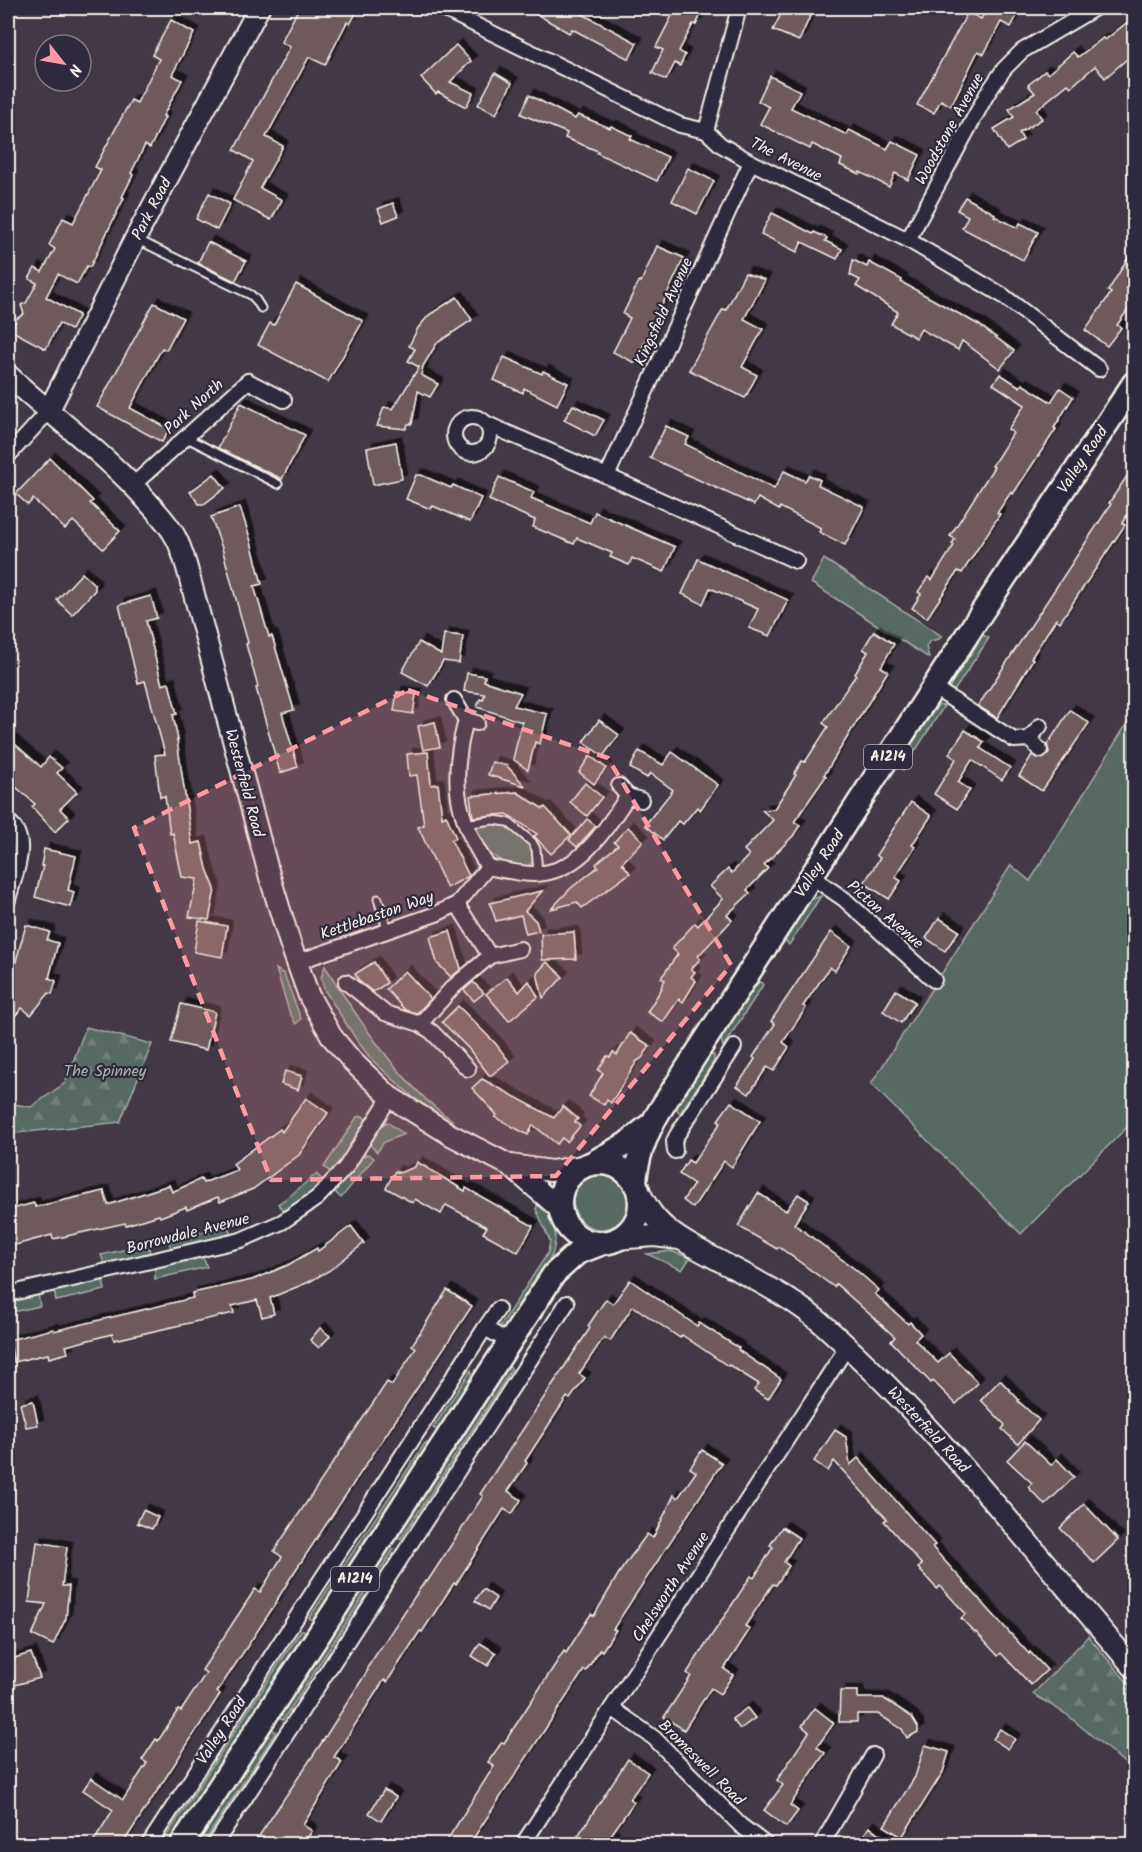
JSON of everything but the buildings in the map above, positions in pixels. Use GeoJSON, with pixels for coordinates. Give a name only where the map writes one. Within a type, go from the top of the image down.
{"type":"FeatureCollection","features":[{"type":"Feature","properties":{"kind":"main road","name":"Park Road"},"geometry":{"type":"LineString","coordinates":[[48,412],[135,239],[259,8]]}},
{"type":"Feature","properties":{"kind":"main road","name":"Westerfield Road"},"geometry":{"type":"LineString","coordinates":[[8,375],[48,412],[98,451],[133,485],[170,527],[181,549],[269,874],[309,996],[332,1037],[353,1062],[390,1097],[451,1135],[509,1164],[551,1171],[587,1164]]}},
{"type":"Feature","properties":{"kind":"main road","name":"Valley Road"},"geometry":{"type":"LineString","coordinates":[[636,1186],[638,1158],[656,1117],[933,687],[1134,383]]}},
{"type":"Feature","properties":{"kind":"main road","name":"Valley Road"},"geometry":{"type":"LineString","coordinates":[[587,1164],[626,1144],[656,1117]]}},
{"type":"Feature","properties":{"kind":"main road"},"geometry":{"type":"LineString","coordinates":[[604,1162],[616,1166],[627,1173],[636,1186],[640,1201],[639,1213],[634,1224],[627,1233],[610,1241],[590,1242],[578,1237],[562,1215],[560,1196],[564,1184],[572,1173],[587,1164],[604,1162]]}},
{"type":"Feature","properties":{"kind":"main road","name":"Westerfield Road"},"geometry":{"type":"LineString","coordinates":[[509,1164],[562,1215]]}},
{"type":"Feature","properties":{"kind":"main road","name":"Westerfield Road"},"geometry":{"type":"LineString","coordinates":[[636,1186],[654,1216],[680,1239],[809,1313],[848,1347],[908,1406],[962,1465],[1134,1668]]}},
{"type":"Feature","properties":{"kind":"main road","name":"Valley Road"},"geometry":{"type":"LineString","coordinates":[[554,1274],[566,1233],[562,1215]]}},
{"type":"Feature","properties":{"kind":"main road","name":"Westerfield Road"},"geometry":{"type":"LineString","coordinates":[[610,1241],[654,1236],[680,1239]]}},
{"type":"Feature","properties":{"kind":"main road","name":"Valley Road"},"geometry":{"type":"LineString","coordinates":[[182,1845],[554,1274],[577,1253],[610,1241]]}},
{"type":"Feature","properties":{"kind":"street"},"geometry":{"type":"LineString","coordinates":[[706,131],[739,8]]}},
{"type":"Feature","properties":{"kind":"street","name":"Woodstone Avenue"},"geometry":{"type":"LineString","coordinates":[[908,240],[987,94],[1004,69],[1022,51],[1095,8]]}},
{"type":"Feature","properties":{"kind":"street","name":"The Avenue"},"geometry":{"type":"LineString","coordinates":[[443,9],[680,125],[706,131],[721,145],[752,162],[908,240],[1002,295],[1099,369]]}},
{"type":"Feature","properties":{"kind":"street","name":"Kingsfield Avenue"},"geometry":{"type":"LineString","coordinates":[[607,476],[752,162]]}},
{"type":"Feature","properties":{"kind":"street","name":"Park North"},"geometry":{"type":"LineString","coordinates":[[133,485],[248,381],[284,400]]}},
{"type":"Feature","properties":{"kind":"street"},"geometry":{"type":"LineString","coordinates":[[8,456],[48,412]]}},
{"type":"Feature","properties":{"kind":"street"},"geometry":{"type":"LineString","coordinates":[[487,424],[796,561]]}},
{"type":"Feature","properties":{"kind":"street"},"geometry":{"type":"LineString","coordinates":[[933,687],[1014,740],[1029,739],[1040,726]]}},
{"type":"Feature","properties":{"kind":"street"},"geometry":{"type":"LineString","coordinates":[[454,700],[471,722],[458,761],[458,795],[464,824],[488,867],[538,874],[554,870],[579,858],[598,838],[629,794]]}},
{"type":"Feature","properties":{"kind":"street"},"geometry":{"type":"LineString","coordinates":[[1029,739],[1040,750]]}},
{"type":"Feature","properties":{"kind":"street"},"geometry":{"type":"LineString","coordinates":[[8,821],[21,842],[8,900]]}},
{"type":"Feature","properties":{"kind":"street","name":"Kettlebaston Way"},"geometry":{"type":"LineString","coordinates":[[297,962],[387,929],[436,914],[457,904],[488,867]]}},
{"type":"Feature","properties":{"kind":"street","name":"Picton Avenue"},"geometry":{"type":"LineString","coordinates":[[812,877],[844,899],[934,980]]}},
{"type":"Feature","properties":{"kind":"street"},"geometry":{"type":"LineString","coordinates":[[457,904],[490,956]]}},
{"type":"Feature","properties":{"kind":"street"},"geometry":{"type":"LineString","coordinates":[[420,1024],[452,988],[490,956],[520,949]]}},
{"type":"Feature","properties":{"kind":"street"},"geometry":{"type":"LineString","coordinates":[[346,982],[385,1013],[420,1024],[432,1032],[468,1069]]}},
{"type":"Feature","properties":{"kind":"street"},"geometry":{"type":"LineString","coordinates":[[675,1151],[674,1141],[682,1126],[731,1052],[706,1041]]}},
{"type":"Feature","properties":{"kind":"street","name":"Borrowdale Avenue"},"geometry":{"type":"LineString","coordinates":[[8,1294],[242,1240],[282,1222],[317,1198],[346,1167],[390,1097]]}},
{"type":"Feature","properties":{"kind":"street"},"geometry":{"type":"LineString","coordinates":[[656,1117],[682,1126]]}},
{"type":"Feature","properties":{"kind":"street"},"geometry":{"type":"LineString","coordinates":[[215,1845],[567,1303]]}},
{"type":"Feature","properties":{"kind":"street","name":"Valley Road"},"geometry":{"type":"LineString","coordinates":[[149,1845],[498,1309]]}},
{"type":"Feature","properties":{"kind":"street"},"geometry":{"type":"LineString","coordinates":[[527,1314],[552,1327]]}},
{"type":"Feature","properties":{"kind":"street"},"geometry":{"type":"LineString","coordinates":[[485,1328],[509,1342]]}},
{"type":"Feature","properties":{"kind":"street","name":"Chelsworth Avenue"},"geometry":{"type":"LineString","coordinates":[[523,1845],[848,1347]]}},
{"type":"Feature","properties":{"kind":"street"},"geometry":{"type":"LineString","coordinates":[[420,1429],[442,1444]]}},
{"type":"Feature","properties":{"kind":"street"},"geometry":{"type":"LineString","coordinates":[[383,1535],[406,1551]]}},
{"type":"Feature","properties":{"kind":"street"},"geometry":{"type":"LineString","coordinates":[[295,1618],[320,1633]]}},
{"type":"Feature","properties":{"kind":"street","name":"Bromeswell Road"},"geometry":{"type":"LineString","coordinates":[[612,1708],[654,1738],[740,1825],[765,1845]]}},
{"type":"Feature","properties":{"kind":"street","name":"Valley Road"},"geometry":{"type":"LineString","coordinates":[[266,1717],[289,1731]]}},
{"type":"Feature","properties":{"kind":"street"},"geometry":{"type":"LineString","coordinates":[[822,1845],[873,1755]]}},
{"type":"Feature","properties":{"kind":"lane"},"geometry":{"type":"LineString","coordinates":[[135,239],[251,295],[261,308]]}},
{"type":"Feature","properties":{"kind":"lane"},"geometry":{"type":"LineString","coordinates":[[185,437],[278,484]]}},
{"type":"Feature","properties":{"kind":"lane"},"geometry":{"type":"LineString","coordinates":[[464,824],[493,820],[508,822],[532,842],[536,849],[538,874]]}},
{"type":"Feature","properties":{"kind":"lane"},"geometry":{"type":"LineString","coordinates":[[378,899],[387,929]]}},
{"type":"Feature","properties":{"kind":"highlighted area"},"geometry":{"type":"Polygon","coordinates":[[[408,690],[608,758],[731,965],[556,1176],[271,1180],[134,828],[408,690]]]}},
{"type":"Feature","properties":{"kind":"green space"},"geometry":{"type":"Polygon","coordinates":[[[824,559],[942,636],[930,641],[926,646],[929,658],[811,583],[824,559]]]}},
{"type":"Feature","properties":{"kind":"green space"},"geometry":{"type":"Polygon","coordinates":[[[983,635],[989,638],[952,694],[949,687],[983,635]]]}},
{"type":"Feature","properties":{"kind":"green space"},"geometry":{"type":"Polygon","coordinates":[[[938,705],[944,706],[903,770],[898,764],[938,705]]]}},
{"type":"Feature","properties":{"kind":"green space"},"geometry":{"type":"Polygon","coordinates":[[[1134,712],[1134,1120],[1021,1234],[871,1084],[1011,865],[1030,881],[1134,712]]]}},
{"type":"Feature","properties":{"kind":"green space"},"geometry":{"type":"Polygon","coordinates":[[[498,822],[519,834],[531,847],[534,854],[533,861],[527,867],[500,860],[493,856],[483,844],[476,826],[498,822]]]}},
{"type":"Feature","properties":{"kind":"green space"},"geometry":{"type":"Polygon","coordinates":[[[821,896],[789,945],[785,940],[810,900],[821,896]]]}},
{"type":"Feature","properties":{"kind":"green space"},"geometry":{"type":"Polygon","coordinates":[[[325,966],[382,1050],[416,1089],[452,1120],[450,1124],[415,1099],[371,1059],[325,991],[321,978],[325,966]]]}},
{"type":"Feature","properties":{"kind":"green space"},"geometry":{"type":"Polygon","coordinates":[[[276,969],[284,974],[301,1019],[296,1024],[289,1011],[276,969]]]}},
{"type":"Feature","properties":{"kind":"green space"},"geometry":{"type":"Polygon","coordinates":[[[761,982],[763,985],[723,1047],[721,1037],[756,983],[761,982]]]}},
{"type":"Feature","properties":{"kind":"green space","name":"The Spinney"},"geometry":{"type":"Polygon","coordinates":[[[86,1027],[152,1044],[120,1122],[8,1134],[8,1103],[31,1107],[65,1083],[86,1027]]]}},
{"type":"Feature","properties":{"kind":"green space"},"geometry":{"type":"Polygon","coordinates":[[[709,1055],[714,1055],[714,1061],[681,1112],[678,1112],[676,1106],[709,1055]]]}},
{"type":"Feature","properties":{"kind":"green space"},"geometry":{"type":"Polygon","coordinates":[[[363,1116],[367,1121],[353,1146],[332,1173],[324,1167],[357,1117],[363,1116]]]}},
{"type":"Feature","properties":{"kind":"green space"},"geometry":{"type":"Polygon","coordinates":[[[387,1122],[404,1134],[384,1142],[377,1152],[369,1144],[380,1126],[387,1122]]]}},
{"type":"Feature","properties":{"kind":"green space"},"geometry":{"type":"Polygon","coordinates":[[[368,1154],[374,1158],[341,1198],[335,1189],[361,1157],[368,1154]]]}},
{"type":"Feature","properties":{"kind":"green space"},"geometry":{"type":"Polygon","coordinates":[[[595,1173],[607,1173],[621,1181],[629,1195],[627,1212],[621,1221],[607,1229],[595,1229],[578,1217],[573,1207],[573,1195],[585,1178],[595,1173]]]}},
{"type":"Feature","properties":{"kind":"green space"},"geometry":{"type":"Polygon","coordinates":[[[316,1174],[325,1182],[303,1201],[285,1212],[278,1204],[316,1174]]]}},
{"type":"Feature","properties":{"kind":"green space"},"geometry":{"type":"Polygon","coordinates":[[[539,1201],[549,1213],[554,1226],[555,1240],[552,1255],[502,1332],[498,1329],[548,1253],[550,1241],[536,1209],[539,1201]]]}},
{"type":"Feature","properties":{"kind":"green space"},"geometry":{"type":"Polygon","coordinates":[[[228,1226],[230,1233],[228,1237],[175,1250],[171,1248],[168,1240],[228,1226]]]}},
{"type":"Feature","properties":{"kind":"green space"},"geometry":{"type":"Polygon","coordinates":[[[149,1244],[150,1256],[105,1265],[101,1255],[149,1244]]]}},
{"type":"Feature","properties":{"kind":"green space"},"geometry":{"type":"Polygon","coordinates":[[[671,1251],[690,1258],[682,1270],[647,1254],[671,1251]]]}},
{"type":"Feature","properties":{"kind":"green space"},"geometry":{"type":"Polygon","coordinates":[[[202,1255],[207,1267],[155,1279],[155,1267],[202,1255]]]}},
{"type":"Feature","properties":{"kind":"green space"},"geometry":{"type":"Polygon","coordinates":[[[103,1279],[105,1290],[56,1301],[54,1290],[103,1279]]]}},
{"type":"Feature","properties":{"kind":"green space"},"geometry":{"type":"Polygon","coordinates":[[[38,1294],[40,1306],[8,1313],[8,1301],[38,1294]]]}},
{"type":"Feature","properties":{"kind":"green space"},"geometry":{"type":"Polygon","coordinates":[[[508,1366],[512,1369],[401,1539],[397,1536],[508,1366]]]}},
{"type":"Feature","properties":{"kind":"green space"},"geometry":{"type":"Polygon","coordinates":[[[471,1370],[473,1377],[439,1430],[433,1428],[471,1370]]]}},
{"type":"Feature","properties":{"kind":"green space"},"geometry":{"type":"Polygon","coordinates":[[[425,1443],[431,1443],[314,1621],[309,1618],[425,1443]]]}},
{"type":"Feature","properties":{"kind":"green space"},"geometry":{"type":"Polygon","coordinates":[[[389,1548],[394,1549],[283,1720],[279,1718],[389,1548]]]}},
{"type":"Feature","properties":{"kind":"green space"},"geometry":{"type":"Polygon","coordinates":[[[301,1630],[304,1630],[305,1635],[168,1844],[161,1844],[301,1630]]]}},
{"type":"Feature","properties":{"kind":"green space"},"geometry":{"type":"Polygon","coordinates":[[[1088,1636],[1134,1690],[1134,1771],[1066,1714],[1033,1694],[1088,1636]]]}},
{"type":"Feature","properties":{"kind":"green space"},"geometry":{"type":"Polygon","coordinates":[[[272,1729],[276,1732],[203,1844],[197,1844],[272,1729]]]}}]}
